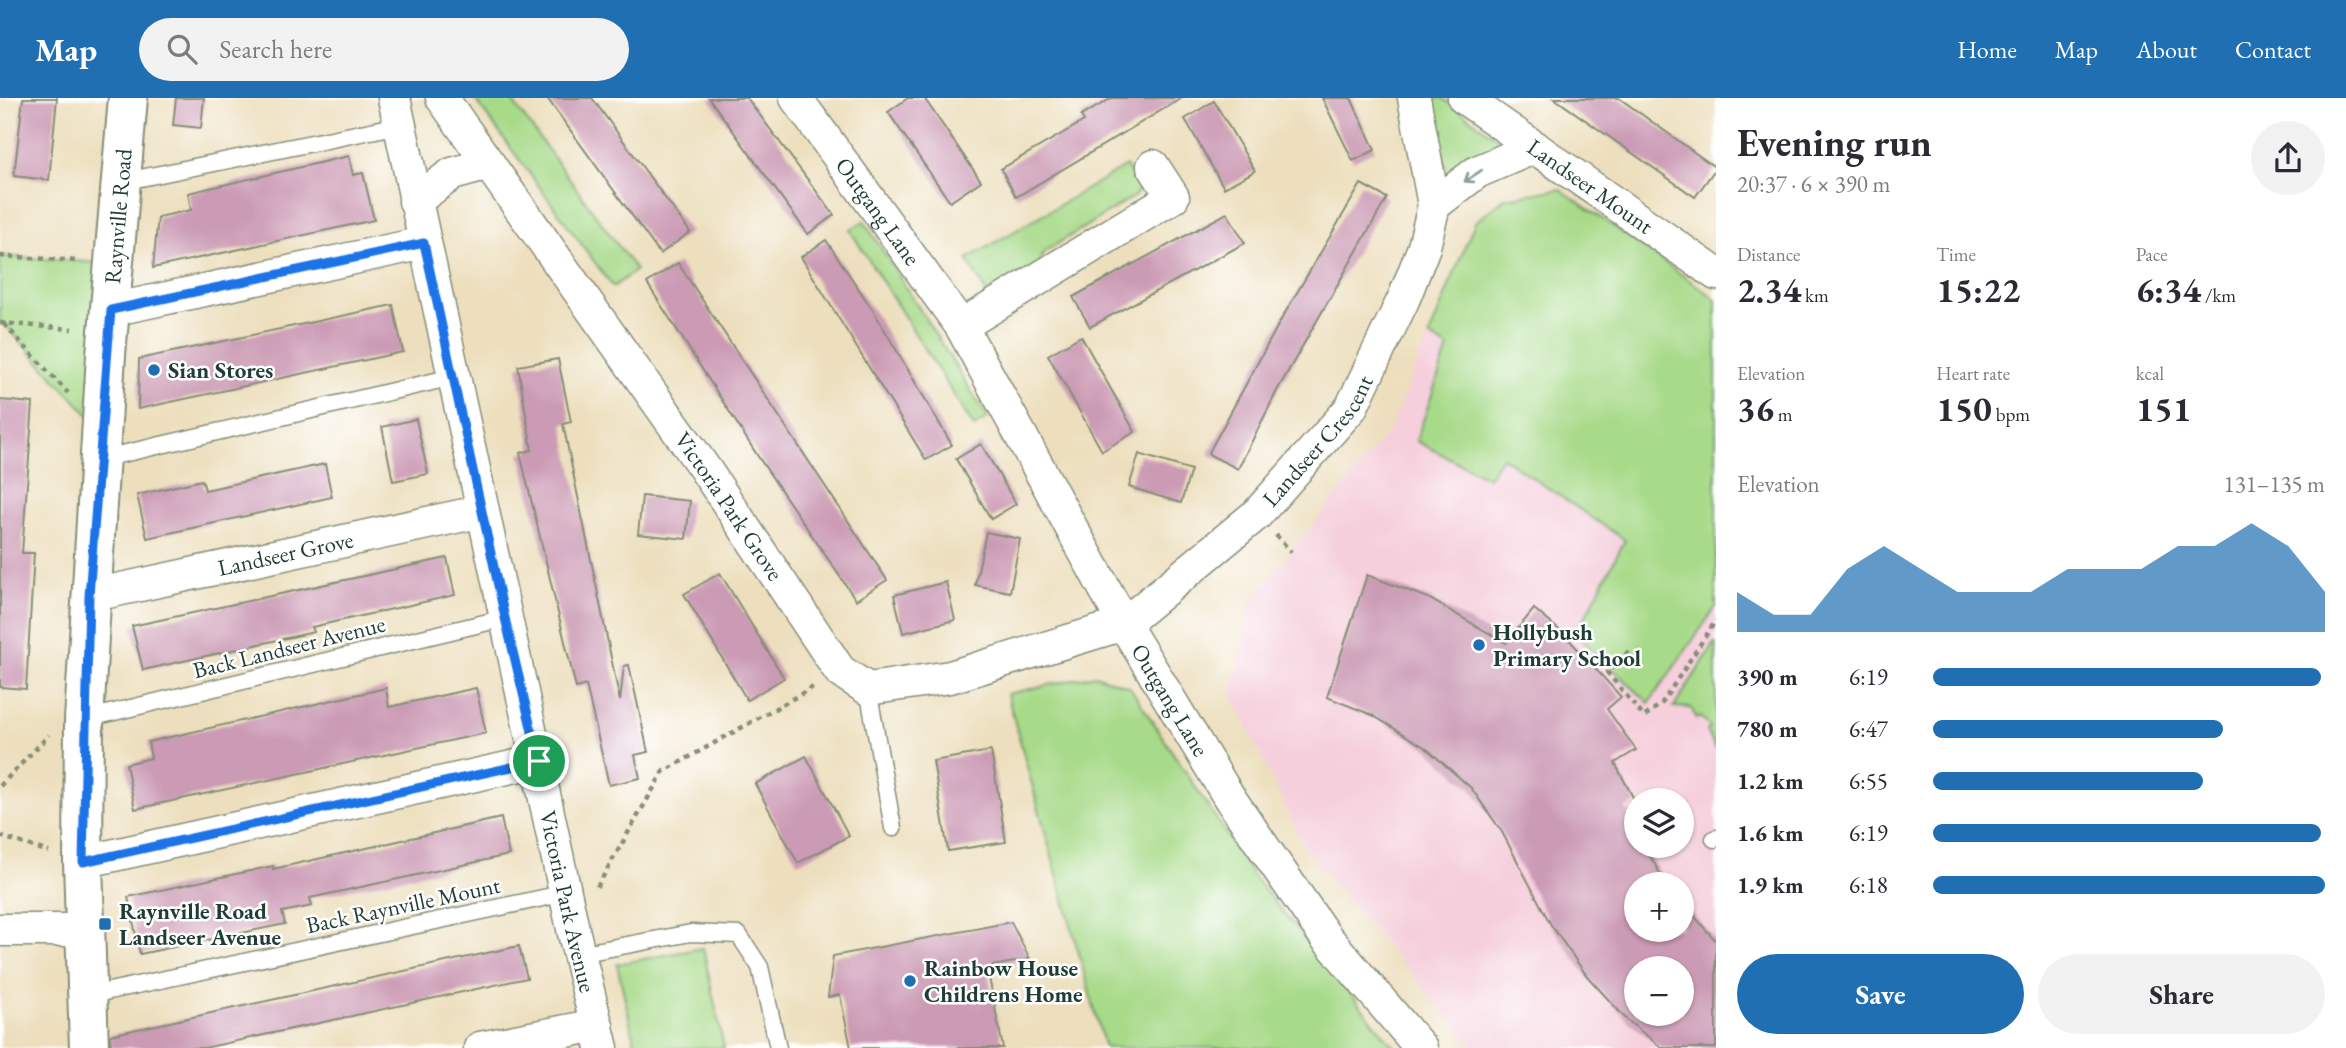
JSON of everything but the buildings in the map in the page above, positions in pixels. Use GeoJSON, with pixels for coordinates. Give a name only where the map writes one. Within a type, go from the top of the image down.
{"type":"FeatureCollection","features":[{"type":"Feature","properties":{"kind":"street","name":"Raynville Road"},"geometry":{"type":"LineString","coordinates":[[89,1048],[83,862],[84,719],[89,596],[128,98]]}},
{"type":"Feature","properties":{"kind":"street","name":"Victoria Park Grove"},"geometry":{"type":"LineString","coordinates":[[443,98],[705,469],[840,671],[868,689]]}},
{"type":"Feature","properties":{"kind":"street","name":"Outgang Lane"},"geometry":{"type":"LineString","coordinates":[[796,98],[961,326],[1124,624],[1229,797],[1325,936],[1421,1048]]}},
{"type":"Feature","properties":{"kind":"street","name":"Landseer Crescent"},"geometry":{"type":"LineString","coordinates":[[1124,624],[1257,513],[1351,408],[1404,298],[1424,247],[1434,205],[1414,98]]}},
{"type":"Feature","properties":{"kind":"street","name":"Landseer Mount"},"geometry":{"type":"LineString","coordinates":[[1464,98],[1716,274]]}},
{"type":"Feature","properties":{"kind":"street","name":"Victoria Park Avenue"},"geometry":{"type":"LineString","coordinates":[[397,112],[576,942],[600,1036]]}},
{"type":"Feature","properties":{"kind":"street"},"geometry":{"type":"LineString","coordinates":[[1434,205],[1477,172],[1535,147]]}},
{"type":"Feature","properties":{"kind":"street"},"geometry":{"type":"LineString","coordinates":[[415,201],[452,174],[489,164]]}},
{"type":"Feature","properties":{"kind":"street"},"geometry":{"type":"LineString","coordinates":[[961,326],[1172,197],[1153,166]]}},
{"type":"Feature","properties":{"kind":"street"},"geometry":{"type":"LineString","coordinates":[[110,321],[424,243]]}},
{"type":"Feature","properties":{"kind":"street","name":"Landseer Grove"},"geometry":{"type":"LineString","coordinates":[[89,596],[483,512]]}},
{"type":"Feature","properties":{"kind":"street"},"geometry":{"type":"LineString","coordinates":[[868,689],[950,677],[1124,624]]}},
{"type":"Feature","properties":{"kind":"street"},"geometry":{"type":"LineString","coordinates":[[83,862],[539,761]]}},
{"type":"Feature","properties":{"kind":"street"},"geometry":{"type":"LineString","coordinates":[[0,930],[85,930]]}},
{"type":"Feature","properties":{"kind":"street"},"geometry":{"type":"LineString","coordinates":[[480,1048],[600,1036]]}},
{"type":"Feature","properties":{"kind":"lane"},"geometry":{"type":"LineString","coordinates":[[121,182],[397,112]]}},
{"type":"Feature","properties":{"kind":"lane"},"geometry":{"type":"LineString","coordinates":[[101,444],[453,377]]}},
{"type":"Feature","properties":{"kind":"lane","name":"Back Landseer Avenue"},"geometry":{"type":"LineString","coordinates":[[84,719],[505,618]]}},
{"type":"Feature","properties":{"kind":"lane"},"geometry":{"type":"LineString","coordinates":[[868,689],[894,828]]}},
{"type":"Feature","properties":{"kind":"lane","name":"Back Raynville Mount"},"geometry":{"type":"LineString","coordinates":[[86,996],[566,893]]}},
{"type":"Feature","properties":{"kind":"lane"},"geometry":{"type":"LineString","coordinates":[[576,942],[691,933],[738,935],[760,967],[778,1048]]}},
{"type":"Feature","properties":{"kind":"path"},"geometry":{"type":"LineString","coordinates":[[0,256],[115,264]]}},
{"type":"Feature","properties":{"kind":"path"},"geometry":{"type":"LineString","coordinates":[[2,324],[110,321]]}},
{"type":"Feature","properties":{"kind":"path"},"geometry":{"type":"LineString","coordinates":[[2,324],[101,444]]}},
{"type":"Feature","properties":{"kind":"path"},"geometry":{"type":"LineString","coordinates":[[1629,651],[1607,672],[1644,717],[1662,703],[1716,620]]}},
{"type":"Feature","properties":{"kind":"path"},"geometry":{"type":"LineString","coordinates":[[576,942],[663,772],[840,671]]}},
{"type":"Feature","properties":{"kind":"path"},"geometry":{"type":"LineString","coordinates":[[0,786],[56,727],[84,719]]}},
{"type":"Feature","properties":{"kind":"path"},"geometry":{"type":"LineString","coordinates":[[0,836],[83,862]]}},
{"type":"Feature","properties":{"kind":"shaded area","name":"Hollybush Primary School"},"geometry":{"type":"Polygon","coordinates":[[[1560,189],[1716,299],[1716,1048],[1475,1048],[1307,853],[1231,693],[1253,598],[1390,429],[1475,222],[1505,198],[1560,189]]]}},
{"type":"Feature","properties":{"kind":"green space"},"geometry":{"type":"Polygon","coordinates":[[[474,98],[510,98],[636,270],[613,287],[474,98]]]}},
{"type":"Feature","properties":{"kind":"green space"},"geometry":{"type":"Polygon","coordinates":[[[1431,98],[1442,98],[1497,138],[1499,145],[1449,169],[1445,166],[1429,104],[1431,98]]]}},
{"type":"Feature","properties":{"kind":"green space"},"geometry":{"type":"Polygon","coordinates":[[[1126,166],[1139,188],[1136,195],[1044,252],[1040,263],[987,294],[967,259],[1126,166]]]}},
{"type":"Feature","properties":{"kind":"green space"},"geometry":{"type":"Polygon","coordinates":[[[1560,189],[1716,299],[1716,607],[1649,703],[1576,634],[1625,540],[1502,457],[1488,478],[1416,441],[1448,348],[1429,336],[1475,222],[1505,198],[1560,189]]]}},
{"type":"Feature","properties":{"kind":"green space"},"geometry":{"type":"Polygon","coordinates":[[[864,221],[988,418],[974,427],[850,230],[864,221]]]}},
{"type":"Feature","properties":{"kind":"green space"},"geometry":{"type":"Polygon","coordinates":[[[0,256],[115,264],[102,429],[4,324],[0,323],[0,256]]]}},
{"type":"Feature","properties":{"kind":"green space"},"geometry":{"type":"Polygon","coordinates":[[[1715,643],[1716,749],[1707,731],[1710,727],[1701,717],[1697,719],[1691,708],[1674,707],[1715,643]]]}},
{"type":"Feature","properties":{"kind":"green space"},"geometry":{"type":"Polygon","coordinates":[[[1095,675],[1130,687],[1256,880],[1395,1048],[1105,1048],[1007,694],[1095,675]]]}},
{"type":"Feature","properties":{"kind":"green space"},"geometry":{"type":"Polygon","coordinates":[[[703,948],[724,1048],[636,1048],[617,964],[703,948]]]}},
{"type":"Feature","properties":{"kind":"place","name":"Sian Stores"},"geometry":{"type":"Point","coordinates":[154,370]}},
{"type":"Feature","properties":{"kind":"place","name":"Hollybush Primary School"},"geometry":{"type":"Point","coordinates":[1479,645]}},
{"type":"Feature","properties":{"kind":"place","name":"Raynville Road Landseer Avenue"},"geometry":{"type":"Point","coordinates":[105,924]}},
{"type":"Feature","properties":{"kind":"place","name":"Rainbow House Childrens Home"},"geometry":{"type":"Point","coordinates":[910,981]}},
{"type":"Feature","properties":{"kind":"route"},"geometry":{"type":"LineString","coordinates":[[424,243],[505,618],[539,761],[83,862],[84,719],[89,596],[111,310],[424,243]]}}]}
